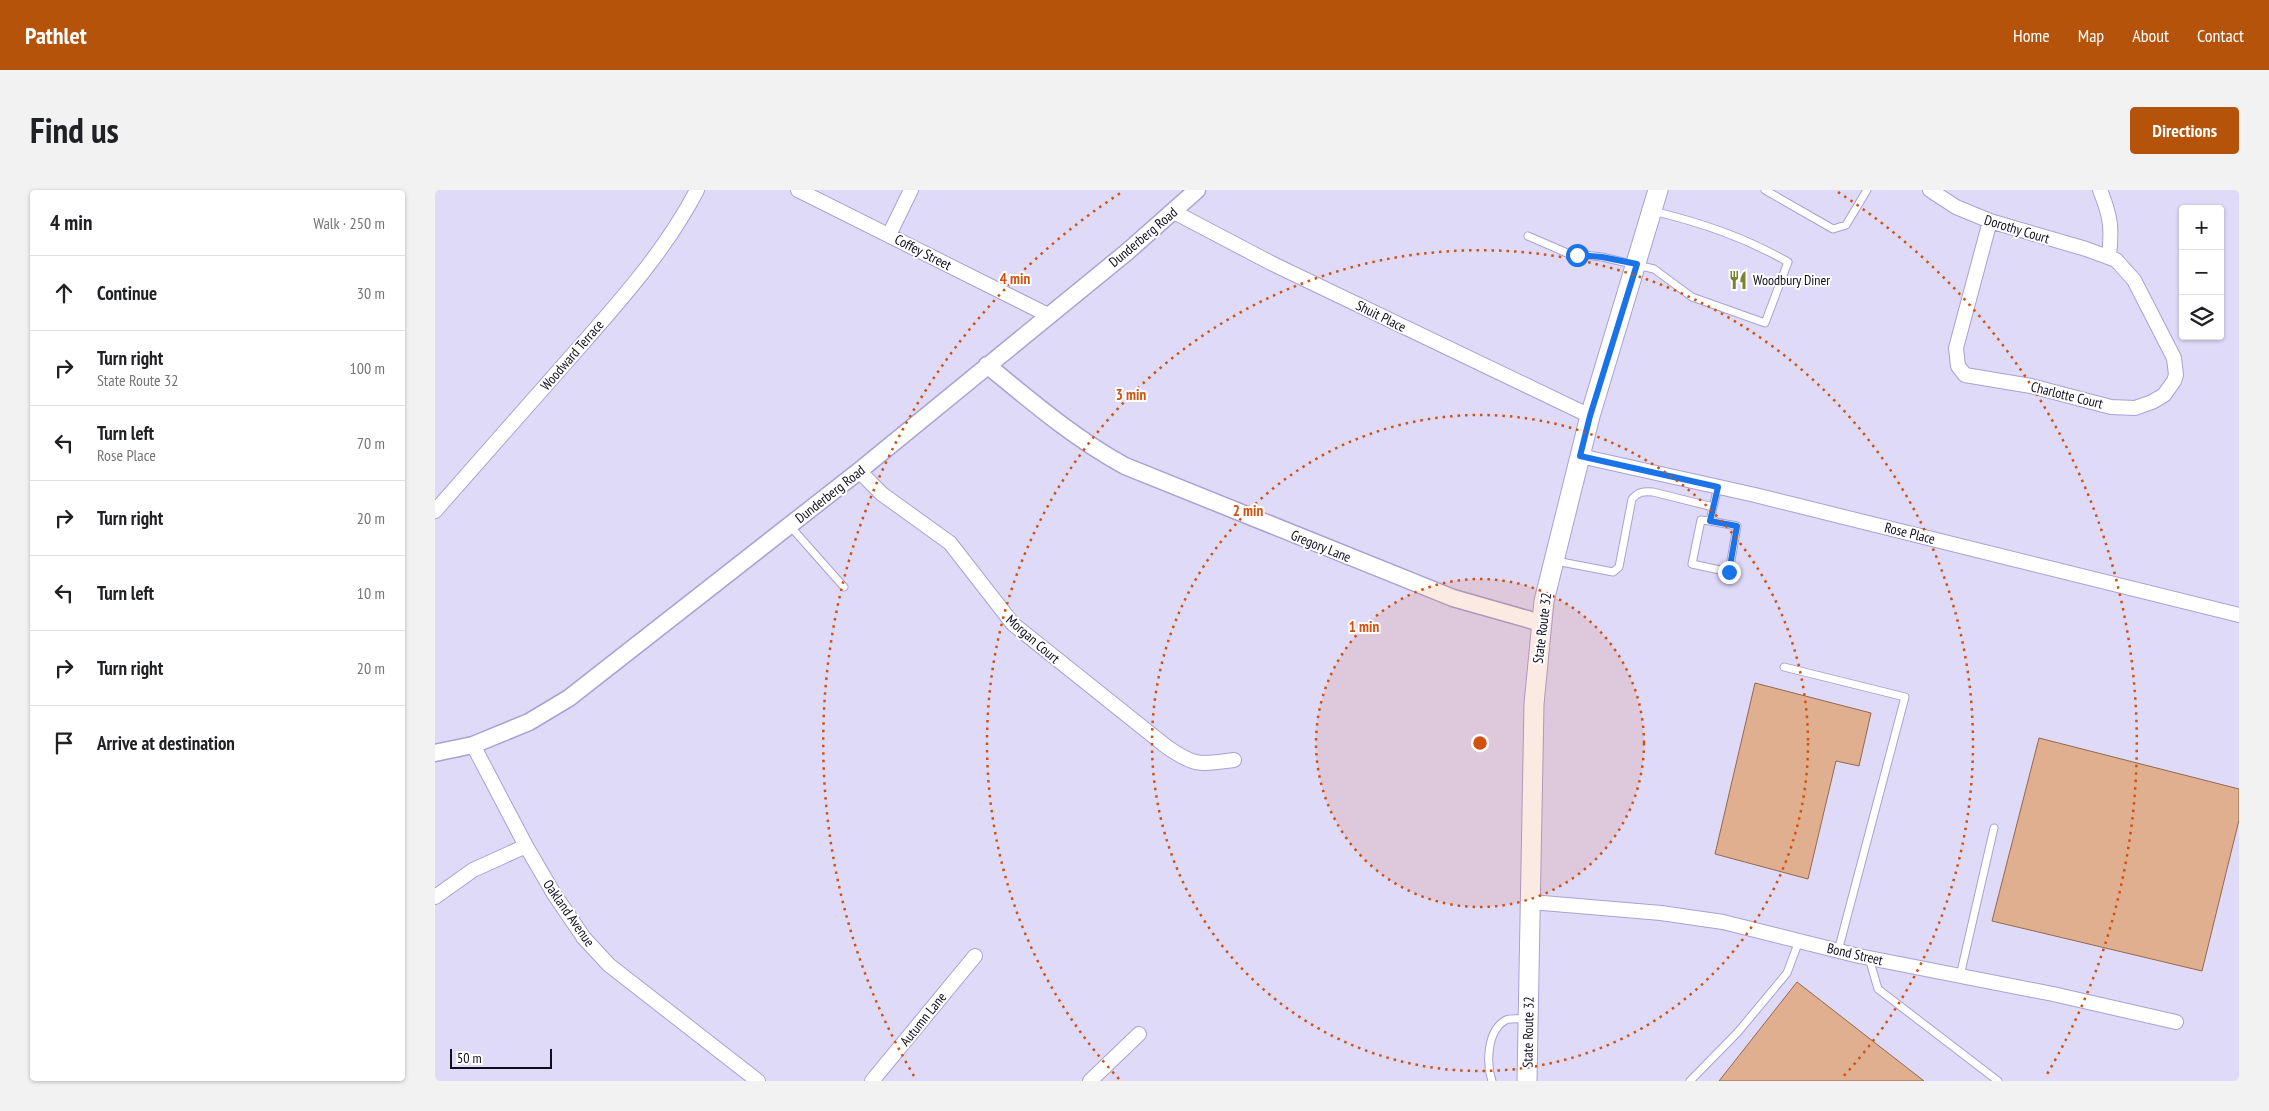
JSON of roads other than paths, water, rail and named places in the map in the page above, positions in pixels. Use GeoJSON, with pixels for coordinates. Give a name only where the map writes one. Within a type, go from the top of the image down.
{"type":"FeatureCollection","features":[{"type":"Feature","properties":{"kind":"main road","name":"State Route 32"},"geometry":{"type":"LineString","coordinates":[[1527,1081],[1535,704],[1541,623],[1553,560],[1590,416],[1637,264],[1655,196]]}},
{"type":"Feature","properties":{"kind":"street","name":"Woodward Terrace"},"geometry":{"type":"LineString","coordinates":[[435,511],[613,308],[666,242],[686,212],[697,190]]}},
{"type":"Feature","properties":{"kind":"street","name":"Coffey Street"},"geometry":{"type":"LineString","coordinates":[[798,190],[1048,315]]}},
{"type":"Feature","properties":{"kind":"street"},"geometry":{"type":"LineString","coordinates":[[889,235],[911,190]]}},
{"type":"Feature","properties":{"kind":"street","name":"Dunderberg Road"},"geometry":{"type":"LineString","coordinates":[[435,753],[473,745],[529,722],[569,698],[859,471],[1174,212],[1197,190]]}},
{"type":"Feature","properties":{"kind":"street","name":"Dorothy Court"},"geometry":{"type":"LineString","coordinates":[[1930,190],[1956,207],[1990,221],[2109,257]]}},
{"type":"Feature","properties":{"kind":"street"},"geometry":{"type":"LineString","coordinates":[[2100,190],[2109,212],[2112,234],[2109,257]]}},
{"type":"Feature","properties":{"kind":"street","name":"Shuit Place"},"geometry":{"type":"LineString","coordinates":[[1174,212],[1271,263],[1590,416]]}},
{"type":"Feature","properties":{"kind":"street","name":"Charlotte Court"},"geometry":{"type":"LineString","coordinates":[[1990,221],[1956,348],[1958,366],[1965,375],[2031,386],[2111,407],[2135,408],[2164,395],[2174,381],[2174,358],[2134,280],[2126,270],[2109,257]]}},
{"type":"Feature","properties":{"kind":"street","name":"Gregory Lane"},"geometry":{"type":"LineString","coordinates":[[987,365],[1058,423],[1095,450],[1125,466],[1453,598],[1541,623]]}},
{"type":"Feature","properties":{"kind":"street","name":"Rose Place"},"geometry":{"type":"LineString","coordinates":[[1580,456],[1718,487],[2239,615]]}},
{"type":"Feature","properties":{"kind":"street","name":"Morgan Court"},"geometry":{"type":"LineString","coordinates":[[859,471],[882,494],[950,543],[1013,624],[1167,747],[1187,761],[1202,764],[1234,760]]}},
{"type":"Feature","properties":{"kind":"street","name":"Oakland Avenue"},"geometry":{"type":"LineString","coordinates":[[473,745],[526,846],[554,894],[584,938],[609,965],[758,1081]]}},
{"type":"Feature","properties":{"kind":"street"},"geometry":{"type":"LineString","coordinates":[[435,896],[473,870],[526,846]]}},
{"type":"Feature","properties":{"kind":"street","name":"Bond Street"},"geometry":{"type":"LineString","coordinates":[[1531,902],[1661,913],[1723,922],[1869,958],[2053,994],[2176,1022]]}},
{"type":"Feature","properties":{"kind":"street","name":"Autumn Lane"},"geometry":{"type":"LineString","coordinates":[[872,1081],[975,956]]}},
{"type":"Feature","properties":{"kind":"street"},"geometry":{"type":"LineString","coordinates":[[1090,1081],[1139,1034]]}},
{"type":"Feature","properties":{"kind":"lane"},"geometry":{"type":"LineString","coordinates":[[1765,190],[1833,229],[1846,225],[1867,190]]}},
{"type":"Feature","properties":{"kind":"lane"},"geometry":{"type":"LineString","coordinates":[[1529,236],[1567,254],[1637,264],[1654,269],[1692,297],[1765,323],[1788,262],[1760,246],[1707,224],[1655,196]]}},
{"type":"Feature","properties":{"kind":"lane"},"geometry":{"type":"LineString","coordinates":[[1710,521],[1718,487]]}},
{"type":"Feature","properties":{"kind":"lane"},"geometry":{"type":"LineString","coordinates":[[1553,560],[1609,573],[1617,570],[1632,499],[1643,491],[1713,508]]}},
{"type":"Feature","properties":{"kind":"lane"},"geometry":{"type":"LineString","coordinates":[[1701,520],[1710,521],[1737,526],[1729,572],[1692,564],[1701,520]]}},
{"type":"Feature","properties":{"kind":"lane"},"geometry":{"type":"LineString","coordinates":[[790,526],[844,587]]}},
{"type":"Feature","properties":{"kind":"lane"},"geometry":{"type":"LineString","coordinates":[[1784,667],[1905,697],[1838,951]]}},
{"type":"Feature","properties":{"kind":"lane"},"geometry":{"type":"LineString","coordinates":[[1960,976],[1995,828]]}},
{"type":"Feature","properties":{"kind":"lane"},"geometry":{"type":"LineString","coordinates":[[1691,1081],[1738,1032],[1787,973],[1799,941]]}},
{"type":"Feature","properties":{"kind":"lane"},"geometry":{"type":"LineString","coordinates":[[1869,958],[1878,989],[1998,1081]]}},
{"type":"Feature","properties":{"kind":"lane"},"geometry":{"type":"LineString","coordinates":[[1492,1081],[1489,1066],[1495,1029],[1507,1019],[1528,1019]]}},
{"type":"Feature","properties":{"kind":"place","name":"Woodbury Diner"},"geometry":{"type":"Point","coordinates":[1738,280]}}]}
